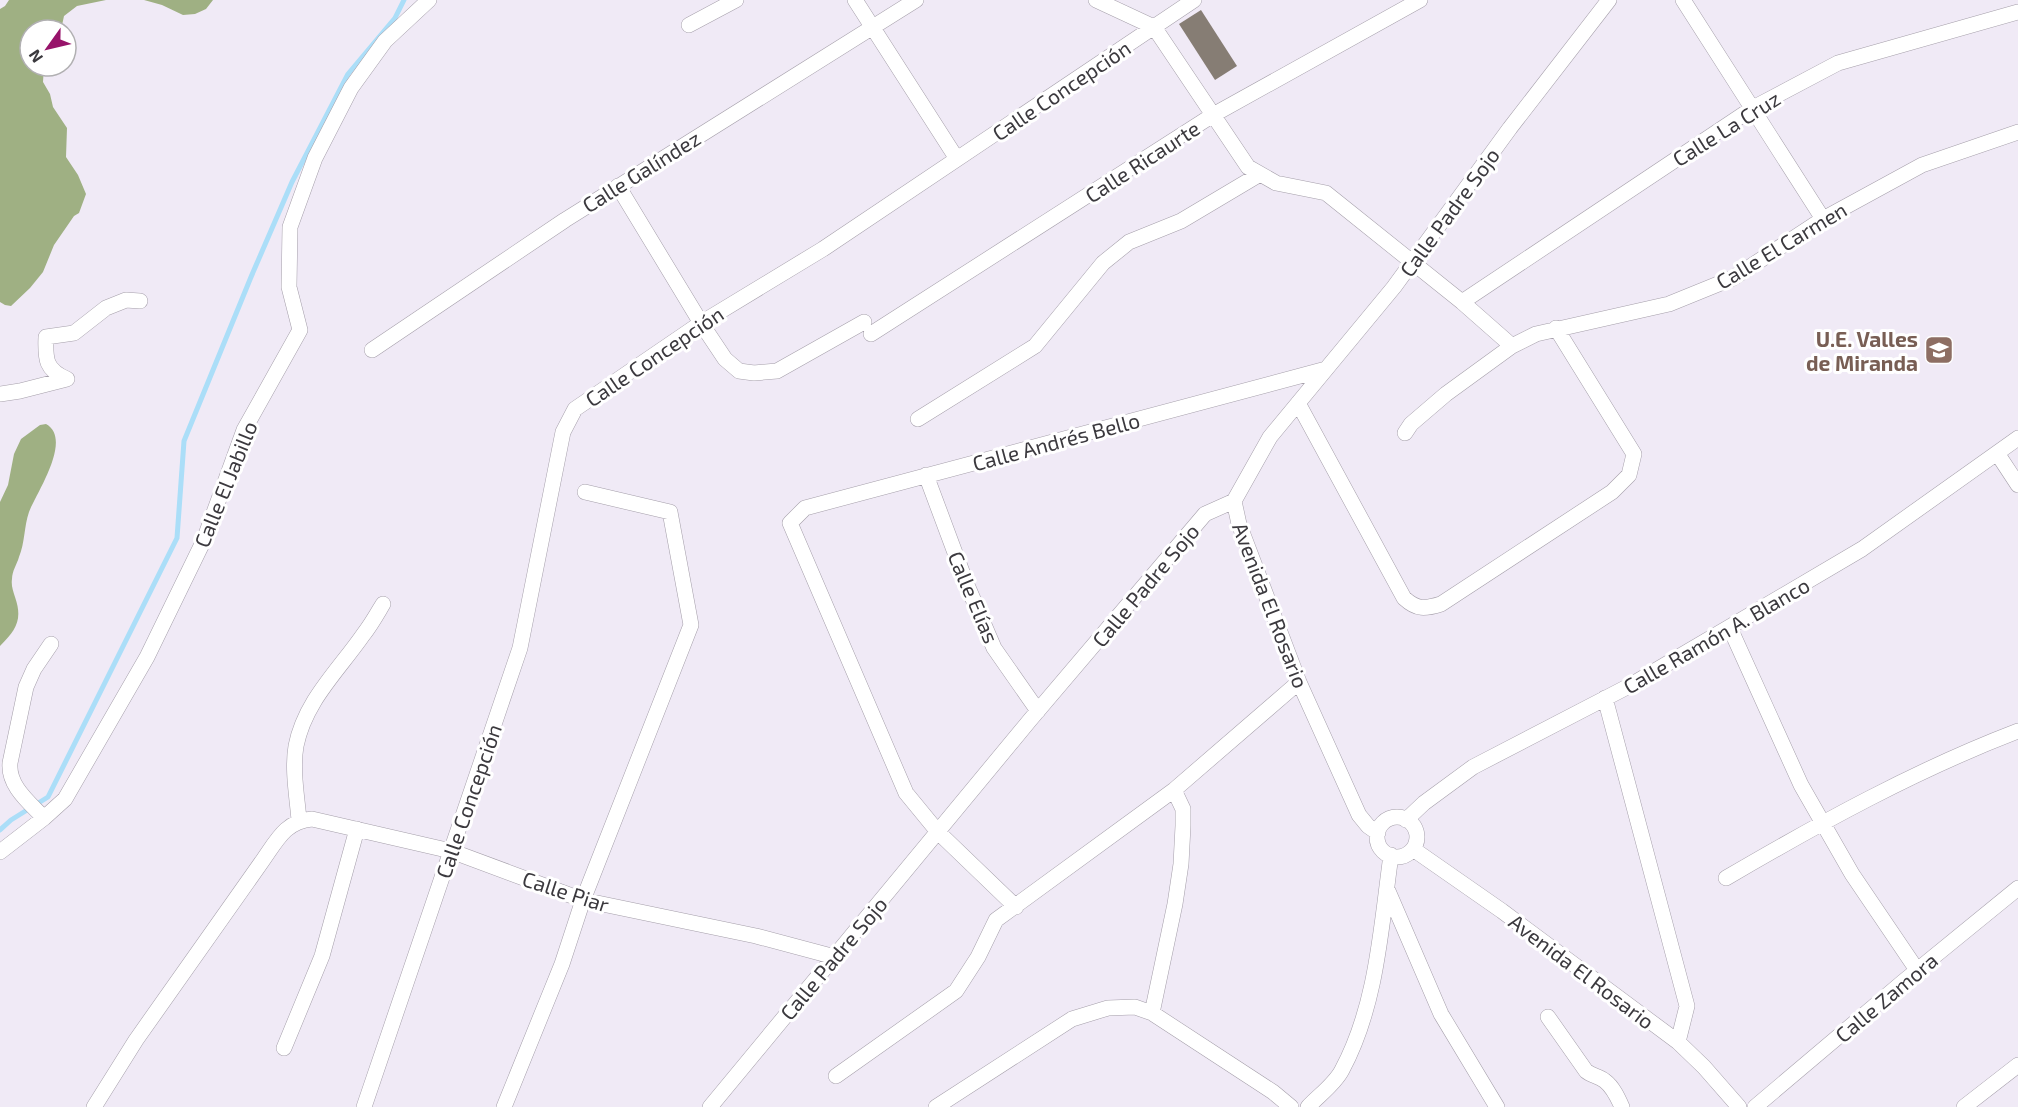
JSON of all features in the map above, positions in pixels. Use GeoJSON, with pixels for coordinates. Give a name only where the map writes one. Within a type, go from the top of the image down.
{"type":"FeatureCollection","features":[{"type":"Feature","properties":{"kind":"street","name":"Calle El Jabillo"},"geometry":{"type":"LineString","coordinates":[[0,852],[65,799],[147,657],[204,540],[244,430],[300,330],[289,287],[290,227],[315,158],[351,88],[371,60],[385,41],[429,0]]}},
{"type":"Feature","properties":{"kind":"street"},"geometry":{"type":"LineString","coordinates":[[689,25],[736,0]]}},
{"type":"Feature","properties":{"kind":"street"},"geometry":{"type":"LineString","coordinates":[[855,0],[957,159]]}},
{"type":"Feature","properties":{"kind":"street","name":"Calle Galíndez"},"geometry":{"type":"LineString","coordinates":[[372,350],[565,220],[916,0]]}},
{"type":"Feature","properties":{"kind":"street"},"geometry":{"type":"LineString","coordinates":[[1096,0],[1154,27],[1248,166],[1276,183],[1326,193],[1462,302],[1512,346]]}},
{"type":"Feature","properties":{"kind":"street","name":"Calle Concepción"},"geometry":{"type":"LineString","coordinates":[[364,1107],[520,648],[563,432],[569,417],[575,409],[701,323],[823,249],[1194,0]]}},
{"type":"Feature","properties":{"kind":"street","name":"Calle Ricaurte"},"geometry":{"type":"LineString","coordinates":[[618,186],[725,359],[739,371],[754,374],[777,371],[867,328],[1213,115],[1420,0]]}},
{"type":"Feature","properties":{"kind":"street","name":"Calle Padre Sojo"},"geometry":{"type":"LineString","coordinates":[[710,1107],[1038,711],[1205,514],[1234,501],[1270,437],[1394,288],[1510,128],[1609,0]]}},
{"type":"Feature","properties":{"kind":"street"},"geometry":{"type":"LineString","coordinates":[[1683,0],[1824,219]]}},
{"type":"Feature","properties":{"kind":"street","name":"Calle La Cruz"},"geometry":{"type":"LineString","coordinates":[[1462,302],[1753,108],[1838,63],[2018,12]]}},
{"type":"Feature","properties":{"kind":"street","name":"Calle El Carmen"},"geometry":{"type":"LineString","coordinates":[[1405,433],[1411,424],[1446,394],[1512,346],[1536,334],[1670,304],[1733,278],[1824,219],[1922,165],[2018,132]]}},
{"type":"Feature","properties":{"kind":"street"},"geometry":{"type":"LineString","coordinates":[[918,419],[1035,346],[1103,263],[1129,242],[1181,221],[1260,174]]}},
{"type":"Feature","properties":{"kind":"street"},"geometry":{"type":"LineString","coordinates":[[0,394],[20,392],[67,379],[54,373],[45,357],[46,338],[74,333],[106,308],[126,300],[140,301]]}},
{"type":"Feature","properties":{"kind":"street"},"geometry":{"type":"LineString","coordinates":[[1299,403],[1404,598],[1412,606],[1427,608],[1441,604],[1612,492],[1629,475],[1634,454],[1556,328]]}},
{"type":"Feature","properties":{"kind":"street","name":"Calle Andrés Bello"},"geometry":{"type":"LineString","coordinates":[[938,832],[906,793],[790,523],[805,508],[1326,369]]}},
{"type":"Feature","properties":{"kind":"street","name":"Calle Ramón A. Blanco"},"geometry":{"type":"LineString","coordinates":[[1406,819],[1473,767],[1605,699],[1862,549],[2018,438]]}},
{"type":"Feature","properties":{"kind":"street"},"geometry":{"type":"LineString","coordinates":[[1997,453],[2018,485]]}},
{"type":"Feature","properties":{"kind":"street","name":"Calle Elías"},"geometry":{"type":"LineString","coordinates":[[926,476],[967,585],[994,648],[1038,711]]}},
{"type":"Feature","properties":{"kind":"street"},"geometry":{"type":"LineString","coordinates":[[504,1107],[562,964],[584,900],[692,625],[670,512],[585,492]]}},
{"type":"Feature","properties":{"kind":"street","name":"Avenida El Rosario"},"geometry":{"type":"LineString","coordinates":[[1234,501],[1239,524],[1299,682],[1359,815],[1378,833],[1380,845],[1391,855]]}},
{"type":"Feature","properties":{"kind":"street"},"geometry":{"type":"LineString","coordinates":[[94,1107],[136,1040],[263,860],[283,833],[299,820],[294,763],[302,725],[315,697],[364,635],[383,604]]}},
{"type":"Feature","properties":{"kind":"street"},"geometry":{"type":"LineString","coordinates":[[1730,628],[1801,785],[1852,874],[1917,970]]}},
{"type":"Feature","properties":{"kind":"street"},"geometry":{"type":"LineString","coordinates":[[43,816],[16,787],[9,774],[26,687],[34,669],[51,644]]}},
{"type":"Feature","properties":{"kind":"street"},"geometry":{"type":"LineString","coordinates":[[836,1076],[907,1028],[956,991],[978,957],[996,920],[1174,790],[1299,682]]}},
{"type":"Feature","properties":{"kind":"street"},"geometry":{"type":"LineString","coordinates":[[1605,699],[1687,1006],[1678,1042]]}},
{"type":"Feature","properties":{"kind":"street"},"geometry":{"type":"LineString","coordinates":[[1726,878],[1822,822],[1968,750],[2018,731]]}},
{"type":"Feature","properties":{"kind":"street"},"geometry":{"type":"LineString","coordinates":[[1152,1013],[1181,864],[1183,809],[1174,790]]}},
{"type":"Feature","properties":{"kind":"street"},"geometry":{"type":"LineString","coordinates":[[1308,1107],[1341,1072],[1365,1015],[1383,920],[1391,855],[1405,855],[1413,849],[1417,840],[1413,825],[1406,819],[1398,817],[1382,824],[1378,833]]}},
{"type":"Feature","properties":{"kind":"street","name":"Calle Piar"},"geometry":{"type":"LineString","coordinates":[[299,820],[312,819],[452,851],[584,900],[756,936],[835,957]]}},
{"type":"Feature","properties":{"kind":"street"},"geometry":{"type":"LineString","coordinates":[[284,1048],[322,956],[357,829]]}},
{"type":"Feature","properties":{"kind":"street"},"geometry":{"type":"LineString","coordinates":[[938,832],[1016,907]]}},
{"type":"Feature","properties":{"kind":"street","name":"Avenida El Rosario"},"geometry":{"type":"LineString","coordinates":[[1413,849],[1502,911],[1678,1042],[1704,1067],[1739,1107]]}},
{"type":"Feature","properties":{"kind":"street"},"geometry":{"type":"LineString","coordinates":[[1387,888],[1441,1014],[1497,1107]]}},
{"type":"Feature","properties":{"kind":"street","name":"Calle Zamora"},"geometry":{"type":"LineString","coordinates":[[1755,1107],[1917,970],[2018,890]]}},
{"type":"Feature","properties":{"kind":"street"},"geometry":{"type":"LineString","coordinates":[[936,1107],[1072,1019],[1108,1008],[1135,1007],[1152,1013],[1273,1092],[1291,1107]]}},
{"type":"Feature","properties":{"kind":"street"},"geometry":{"type":"LineString","coordinates":[[1548,1017],[1586,1071],[1604,1080],[1622,1107]]}},
{"type":"Feature","properties":{"kind":"street"},"geometry":{"type":"LineString","coordinates":[[1964,1107],[2018,1065]]}},
{"type":"Feature","properties":{"kind":"green space"},"geometry":{"type":"Polygon","coordinates":[[[9,0],[106,0],[77,6],[64,18],[18,18],[18,78],[43,78],[53,107],[67,128],[66,157],[78,175],[86,194],[79,213],[74,216],[54,245],[43,272],[11,306],[0,302],[0,9],[9,0]]]}},
{"type":"Feature","properties":{"kind":"green space"},"geometry":{"type":"Polygon","coordinates":[[[144,0],[213,0],[206,9],[195,14],[183,15],[144,0]]]}},
{"type":"Feature","properties":{"kind":"green space"},"geometry":{"type":"Polygon","coordinates":[[[46,424],[53,431],[56,441],[55,453],[29,512],[21,552],[13,573],[12,586],[18,618],[14,630],[0,646],[0,502],[8,485],[14,454],[21,439],[40,425],[46,424]]]}},
{"type":"Feature","properties":{"kind":"building"},"geometry":{"type":"Polygon","coordinates":[[[1201,10],[1237,66],[1215,80],[1179,24],[1201,10]]]}},
{"type":"Feature","properties":{"kind":"waterway"},"geometry":{"type":"LineString","coordinates":[[0,830],[11,820],[48,797],[177,538],[184,441],[251,277],[292,182],[348,74],[395,18],[404,0]]}},
{"type":"Feature","properties":{"kind":"place","name":"U.E. Valles de Miranda"},"geometry":{"type":"Point","coordinates":[1939,350]}}]}
